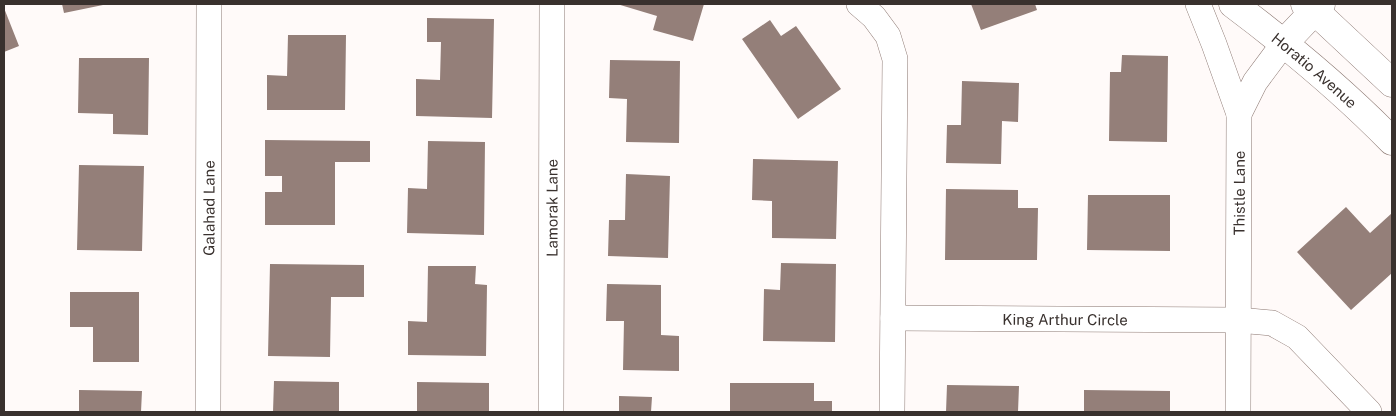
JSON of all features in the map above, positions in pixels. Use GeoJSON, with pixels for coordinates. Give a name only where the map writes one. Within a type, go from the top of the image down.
{"type":"FeatureCollection","features":[{"type":"Feature","properties":{"kind":"main road","name":"Horatio Avenue"},"geometry":{"type":"LineString","coordinates":[[1232,4],[1284,43],[1363,112],[1392,141]]}},
{"type":"Feature","properties":{"kind":"main road","name":"Thistle Lane"},"geometry":{"type":"LineString","coordinates":[[1284,43],[1314,6]]}},
{"type":"Feature","properties":{"kind":"main road"},"geometry":{"type":"LineString","coordinates":[[1314,6],[1392,83]]}},
{"type":"Feature","properties":{"kind":"street","name":"Galahad Lane"},"geometry":{"type":"LineString","coordinates":[[208,412],[209,4]]}},
{"type":"Feature","properties":{"kind":"street","name":"Lamorak Lane"},"geometry":{"type":"LineString","coordinates":[[551,412],[552,4]]}},
{"type":"Feature","properties":{"kind":"street"},"geometry":{"type":"LineString","coordinates":[[859,4],[874,17],[888,36],[895,59],[892,412]]}},
{"type":"Feature","properties":{"kind":"street"},"geometry":{"type":"LineString","coordinates":[[1198,4],[1239,114]]}},
{"type":"Feature","properties":{"kind":"street","name":"Thistle Lane"},"geometry":{"type":"LineString","coordinates":[[1238,412],[1239,114],[1255,82],[1284,43]]}},
{"type":"Feature","properties":{"kind":"street","name":"King Arthur Circle"},"geometry":{"type":"LineString","coordinates":[[893,318],[1238,320],[1272,323],[1297,337],[1369,412]]}},
{"type":"Feature","properties":{"kind":"building"},"geometry":{"type":"Polygon","coordinates":[[[62,4],[103,4],[103,5],[64,13],[62,4]]]}},
{"type":"Feature","properties":{"kind":"building"},"geometry":{"type":"Polygon","coordinates":[[[617,4],[704,4],[693,41],[653,30],[657,16],[617,4]]]}},
{"type":"Feature","properties":{"kind":"building"},"geometry":{"type":"Polygon","coordinates":[[[971,4],[1035,4],[1037,10],[981,30],[971,4]]]}},
{"type":"Feature","properties":{"kind":"building"},"geometry":{"type":"Polygon","coordinates":[[[4,8],[19,46],[4,52],[4,8]]]}},
{"type":"Feature","properties":{"kind":"building"},"geometry":{"type":"Polygon","coordinates":[[[427,18],[494,19],[492,118],[416,116],[416,79],[440,80],[441,42],[427,42],[427,18]]]}},
{"type":"Feature","properties":{"kind":"building"},"geometry":{"type":"Polygon","coordinates":[[[770,20],[781,36],[796,26],[841,89],[798,119],[742,39],[770,20]]]}},
{"type":"Feature","properties":{"kind":"building"},"geometry":{"type":"Polygon","coordinates":[[[288,35],[346,35],[345,110],[267,110],[267,75],[287,76],[288,35]]]}},
{"type":"Feature","properties":{"kind":"building"},"geometry":{"type":"Polygon","coordinates":[[[1122,55],[1168,56],[1167,142],[1109,141],[1110,72],[1121,72],[1122,55]]]}},
{"type":"Feature","properties":{"kind":"building"},"geometry":{"type":"Polygon","coordinates":[[[79,58],[149,58],[148,135],[113,134],[113,114],[78,113],[79,58]]]}},
{"type":"Feature","properties":{"kind":"building"},"geometry":{"type":"Polygon","coordinates":[[[610,60],[680,61],[679,143],[626,142],[627,99],[609,98],[610,60]]]}},
{"type":"Feature","properties":{"kind":"building"},"geometry":{"type":"Polygon","coordinates":[[[962,81],[1019,83],[1018,122],[1002,121],[1001,164],[946,163],[947,125],[961,125],[962,81]]]}},
{"type":"Feature","properties":{"kind":"building"},"geometry":{"type":"Polygon","coordinates":[[[265,140],[370,141],[370,162],[335,162],[335,225],[265,225],[265,192],[282,192],[282,176],[265,176],[265,140]]]}},
{"type":"Feature","properties":{"kind":"building"},"geometry":{"type":"Polygon","coordinates":[[[428,141],[485,142],[484,235],[407,233],[408,188],[427,189],[428,141]]]}},
{"type":"Feature","properties":{"kind":"building"},"geometry":{"type":"Polygon","coordinates":[[[753,159],[838,161],[836,239],[772,238],[772,201],[752,200],[753,159]]]}},
{"type":"Feature","properties":{"kind":"building"},"geometry":{"type":"Polygon","coordinates":[[[79,165],[144,166],[142,251],[77,250],[79,165]]]}},
{"type":"Feature","properties":{"kind":"building"},"geometry":{"type":"Polygon","coordinates":[[[626,174],[670,176],[668,258],[608,256],[609,220],[625,220],[626,174]]]}},
{"type":"Feature","properties":{"kind":"building"},"geometry":{"type":"Polygon","coordinates":[[[946,189],[1018,190],[1018,208],[1038,208],[1037,260],[945,260],[946,189]]]}},
{"type":"Feature","properties":{"kind":"building"},"geometry":{"type":"Polygon","coordinates":[[[1088,195],[1170,195],[1170,251],[1087,250],[1088,195]]]}},
{"type":"Feature","properties":{"kind":"building"},"geometry":{"type":"Polygon","coordinates":[[[1346,207],[1370,233],[1392,213],[1392,273],[1351,310],[1297,252],[1346,207]]]}},
{"type":"Feature","properties":{"kind":"building"},"geometry":{"type":"Polygon","coordinates":[[[781,263],[836,264],[835,342],[763,341],[764,289],[780,290],[781,263]]]}},
{"type":"Feature","properties":{"kind":"building"},"geometry":{"type":"Polygon","coordinates":[[[270,264],[364,265],[364,297],[331,297],[330,357],[268,356],[270,264]]]}},
{"type":"Feature","properties":{"kind":"building"},"geometry":{"type":"Polygon","coordinates":[[[428,266],[476,266],[475,284],[487,285],[486,356],[408,355],[408,321],[427,322],[428,266]]]}},
{"type":"Feature","properties":{"kind":"building"},"geometry":{"type":"Polygon","coordinates":[[[607,284],[661,285],[661,335],[679,336],[679,371],[623,370],[624,321],[606,321],[607,284]]]}},
{"type":"Feature","properties":{"kind":"building"},"geometry":{"type":"Polygon","coordinates":[[[70,292],[139,292],[139,362],[93,362],[93,327],[70,327],[70,292]]]}},
{"type":"Feature","properties":{"kind":"building"},"geometry":{"type":"Polygon","coordinates":[[[274,381],[339,382],[339,412],[273,412],[274,381]]]}},
{"type":"Feature","properties":{"kind":"building"},"geometry":{"type":"Polygon","coordinates":[[[417,382],[489,383],[489,412],[417,412],[417,382]]]}},
{"type":"Feature","properties":{"kind":"building"},"geometry":{"type":"Polygon","coordinates":[[[730,383],[814,383],[814,401],[832,401],[832,412],[730,412],[730,383]]]}},
{"type":"Feature","properties":{"kind":"building"},"geometry":{"type":"Polygon","coordinates":[[[947,385],[1019,386],[1018,412],[946,412],[947,385]]]}},
{"type":"Feature","properties":{"kind":"building"},"geometry":{"type":"Polygon","coordinates":[[[79,390],[142,391],[141,412],[79,412],[79,390]]]}},
{"type":"Feature","properties":{"kind":"building"},"geometry":{"type":"Polygon","coordinates":[[[1084,390],[1170,391],[1170,412],[1084,412],[1084,390]]]}},
{"type":"Feature","properties":{"kind":"building"},"geometry":{"type":"Polygon","coordinates":[[[619,396],[652,397],[651,412],[619,412],[619,396]]]}}]}
